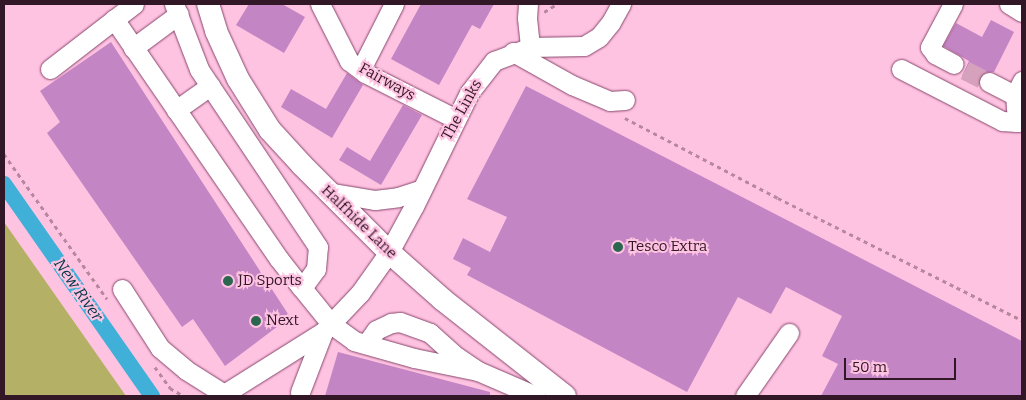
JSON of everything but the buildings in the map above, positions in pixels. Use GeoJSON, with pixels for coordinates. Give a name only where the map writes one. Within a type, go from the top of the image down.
{"type":"FeatureCollection","features":[{"type":"Feature","properties":{"kind":"main road","name":"Halfhide Lane"},"geometry":{"type":"LineString","coordinates":[[208,4],[216,31],[238,79],[270,130],[388,252],[442,300],[565,396]]}},
{"type":"Feature","properties":{"kind":"street"},"geometry":{"type":"LineString","coordinates":[[50,69],[134,4]]}},
{"type":"Feature","properties":{"kind":"street","name":"Fairways"},"geometry":{"type":"LineString","coordinates":[[320,4],[350,61],[360,69],[456,119]]}},
{"type":"Feature","properties":{"kind":"street"},"geometry":{"type":"LineString","coordinates":[[360,69],[394,4]]}},
{"type":"Feature","properties":{"kind":"street"},"geometry":{"type":"LineString","coordinates":[[528,4],[521,50],[572,85],[623,108]]}},
{"type":"Feature","properties":{"kind":"street","name":"The Links"},"geometry":{"type":"LineString","coordinates":[[327,328],[360,293],[388,252],[422,189],[469,93],[483,72],[494,61],[521,50],[584,46],[599,38],[612,22],[621,4]]}},
{"type":"Feature","properties":{"kind":"street"},"geometry":{"type":"LineString","coordinates":[[930,84],[959,67],[935,54],[930,47],[953,4]]}},
{"type":"Feature","properties":{"kind":"street"},"geometry":{"type":"LineString","coordinates":[[1009,4],[1022,12]]}},
{"type":"Feature","properties":{"kind":"street"},"geometry":{"type":"LineString","coordinates":[[133,48],[176,9],[198,69],[318,248],[316,270],[302,288]]}},
{"type":"Feature","properties":{"kind":"street"},"geometry":{"type":"LineString","coordinates":[[114,19],[279,259],[302,288],[327,328],[354,341],[414,358],[478,371]]}},
{"type":"Feature","properties":{"kind":"street"},"geometry":{"type":"LineString","coordinates":[[902,69],[1002,121],[1019,121],[1018,88],[989,82]]}},
{"type":"Feature","properties":{"kind":"street"},"geometry":{"type":"LineString","coordinates":[[176,110],[210,86]]}},
{"type":"Feature","properties":{"kind":"street"},"geometry":{"type":"LineString","coordinates":[[328,192],[375,200],[398,197],[422,189]]}},
{"type":"Feature","properties":{"kind":"street"},"geometry":{"type":"LineString","coordinates":[[115,296],[160,348],[186,370],[229,395],[327,328]]}},
{"type":"Feature","properties":{"kind":"street"},"geometry":{"type":"LineString","coordinates":[[366,344],[376,330],[391,323],[400,322],[430,333],[456,357],[478,371],[536,396]]}},
{"type":"Feature","properties":{"kind":"street"},"geometry":{"type":"LineString","coordinates":[[300,392],[327,328]]}},
{"type":"Feature","properties":{"kind":"street"},"geometry":{"type":"LineString","coordinates":[[745,396],[789,333]]}},
{"type":"Feature","properties":{"kind":"path"},"geometry":{"type":"LineString","coordinates":[[623,108],[787,203],[1022,320]]}},
{"type":"Feature","properties":{"kind":"path"},"geometry":{"type":"LineString","coordinates":[[4,154],[115,296]]}},
{"type":"Feature","properties":{"kind":"path"},"geometry":{"type":"LineString","coordinates":[[154,364],[170,388],[184,396]]}},
{"type":"Feature","properties":{"kind":"shaded area"},"geometry":{"type":"Polygon","coordinates":[[[4,222],[126,396],[4,396],[4,222]]]}},
{"type":"Feature","properties":{"kind":"waterway","name":"New River"},"geometry":{"type":"LineString","coordinates":[[4,184],[152,396]]}},
{"type":"Feature","properties":{"kind":"tunnel"},"geometry":{"type":"LineString","coordinates":[[965,70],[989,82]]}},
{"type":"Feature","properties":{"kind":"place","name":"Tesco Extra"},"geometry":{"type":"Point","coordinates":[618,247]}},
{"type":"Feature","properties":{"kind":"place","name":"JD Sports"},"geometry":{"type":"Point","coordinates":[228,281]}},
{"type":"Feature","properties":{"kind":"place","name":"Next"},"geometry":{"type":"Point","coordinates":[256,321]}}]}
